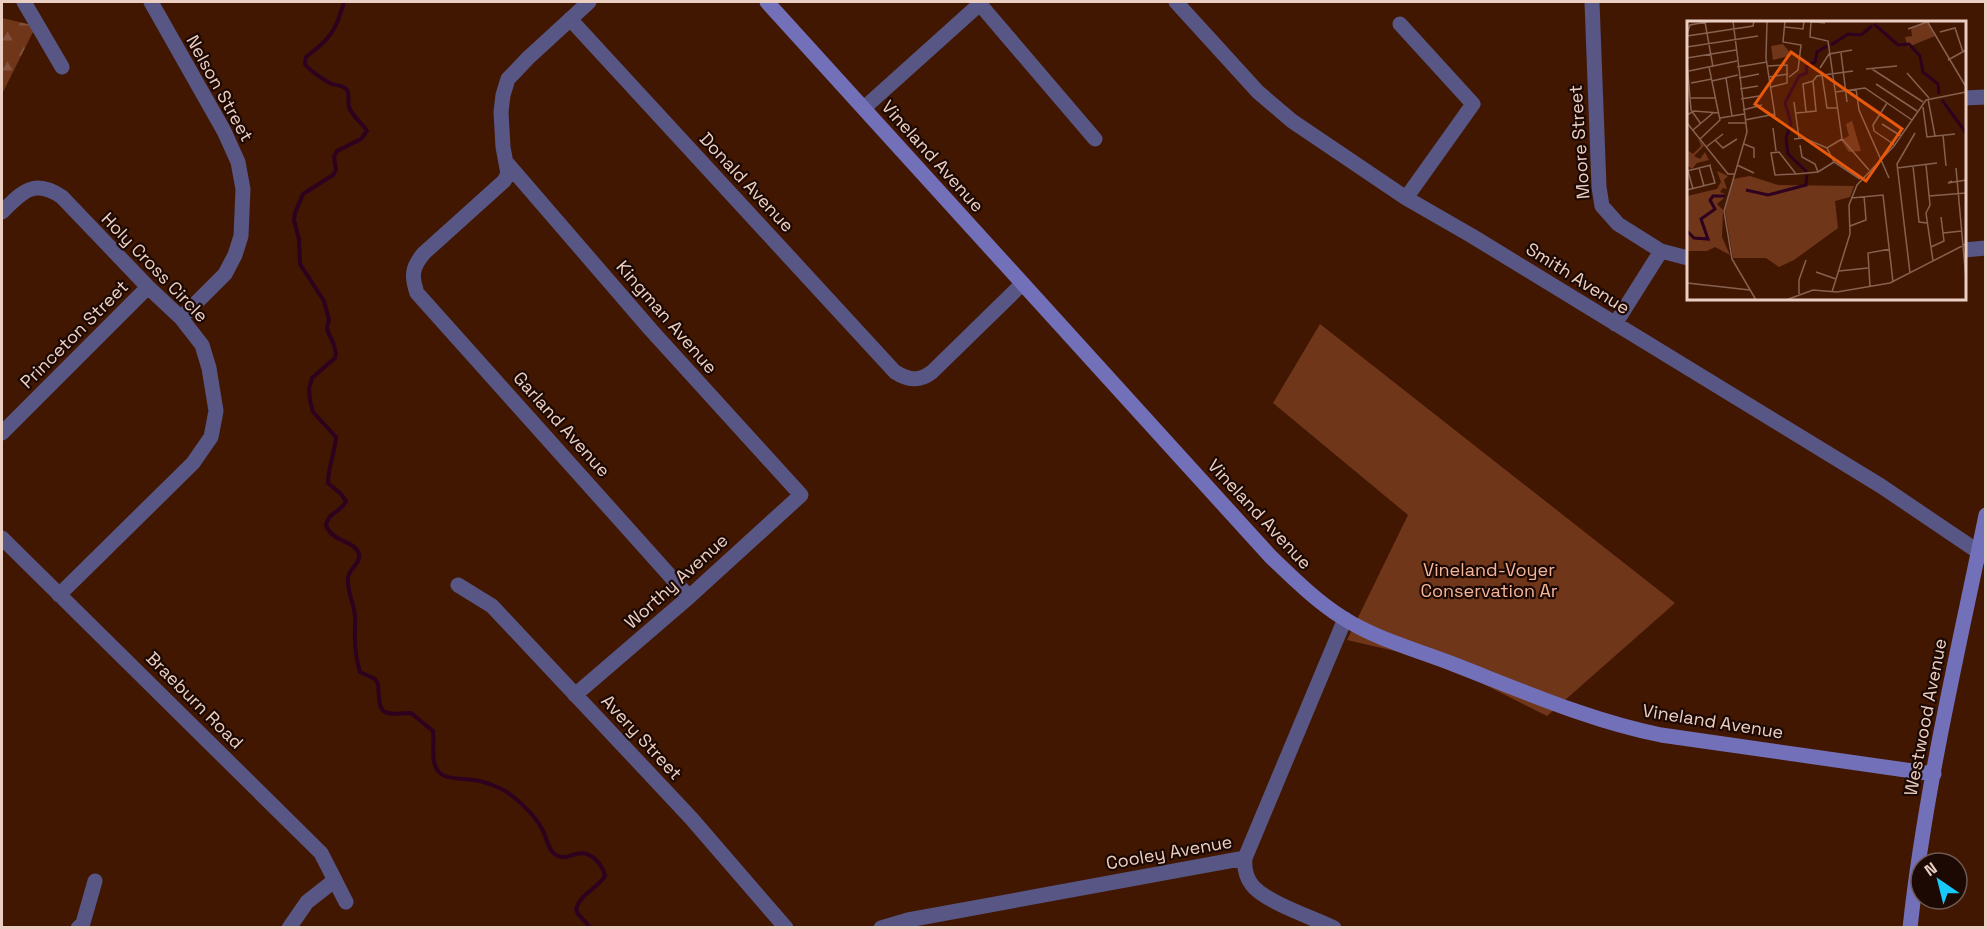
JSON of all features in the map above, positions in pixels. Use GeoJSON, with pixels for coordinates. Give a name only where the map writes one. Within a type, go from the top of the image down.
{"type":"FeatureCollection","features":[{"type":"Feature","properties":{"kind":"street"},"geometry":{"type":"LineString","coordinates":[[24,2],[62,67]]}},
{"type":"Feature","properties":{"kind":"street","name":"Nelson Street"},"geometry":{"type":"LineString","coordinates":[[151,2],[224,131],[238,162],[243,189],[241,236],[235,255],[225,274],[181,318]]}},
{"type":"Feature","properties":{"kind":"street"},"geometry":{"type":"LineString","coordinates":[[506,162],[501,111],[508,79],[589,2]]}},
{"type":"Feature","properties":{"kind":"street","name":"Vineland Avenue"},"geometry":{"type":"LineString","coordinates":[[767,2],[1270,556],[1306,590],[1344,619],[1386,639],[1499,682],[1638,730],[1934,774]]}},
{"type":"Feature","properties":{"kind":"street"},"geometry":{"type":"LineString","coordinates":[[864,108],[980,2],[1095,139]]}},
{"type":"Feature","properties":{"kind":"street","name":"Smith Avenue"},"geometry":{"type":"LineString","coordinates":[[1176,2],[1258,92],[1282,113],[1406,198],[1881,486],[1982,555]]}},
{"type":"Feature","properties":{"kind":"street","name":"Moore Street"},"geometry":{"type":"LineString","coordinates":[[1592,2],[1599,197],[1605,211],[1613,220],[1661,251],[1687,258]]}},
{"type":"Feature","properties":{"kind":"street","name":"Donald Avenue"},"geometry":{"type":"LineString","coordinates":[[570,19],[895,372],[905,378],[916,380],[932,372],[1022,284]]}},
{"type":"Feature","properties":{"kind":"street"},"geometry":{"type":"LineString","coordinates":[[1400,24],[1473,104],[1406,198]]}},
{"type":"Feature","properties":{"kind":"street"},"geometry":{"type":"LineString","coordinates":[[1966,98],[1986,97]]}},
{"type":"Feature","properties":{"kind":"street","name":"Garland Avenue"},"geometry":{"type":"LineString","coordinates":[[506,162],[508,174],[504,181],[424,253],[415,266],[413,274],[417,293],[689,597]]}},
{"type":"Feature","properties":{"kind":"street","name":"Kingman Avenue"},"geometry":{"type":"LineString","coordinates":[[506,162],[651,330],[801,495]]}},
{"type":"Feature","properties":{"kind":"street","name":"Holy Cross Circle"},"geometry":{"type":"LineString","coordinates":[[2,212],[17,197],[41,187],[51,189],[62,197],[181,318],[202,345],[209,368],[216,411],[211,437],[193,463],[59,595]]}},
{"type":"Feature","properties":{"kind":"street"},"geometry":{"type":"LineString","coordinates":[[1966,250],[1986,248]]}},
{"type":"Feature","properties":{"kind":"street"},"geometry":{"type":"LineString","coordinates":[[1615,324],[1661,251]]}},
{"type":"Feature","properties":{"kind":"street","name":"Princeton Street"},"geometry":{"type":"LineString","coordinates":[[2,434],[148,287]]}},
{"type":"Feature","properties":{"kind":"street","name":"Worthy Avenue"},"geometry":{"type":"LineString","coordinates":[[575,695],[689,597],[801,495]]}},
{"type":"Feature","properties":{"kind":"street","name":"Westwood Avenue"},"geometry":{"type":"LineString","coordinates":[[1910,927],[1916,869],[1934,774],[1982,555],[1986,515]]}},
{"type":"Feature","properties":{"kind":"street","name":"Braeburn Road"},"geometry":{"type":"LineString","coordinates":[[2,538],[176,707],[321,853],[346,902]]}},
{"type":"Feature","properties":{"kind":"street","name":"Avery Street"},"geometry":{"type":"LineString","coordinates":[[458,585],[492,606],[690,818],[786,927]]}},
{"type":"Feature","properties":{"kind":"street","name":"Cooley Avenue"},"geometry":{"type":"LineString","coordinates":[[881,927],[1245,858],[1344,619]]}},
{"type":"Feature","properties":{"kind":"street"},"geometry":{"type":"LineString","coordinates":[[1245,858],[1245,872],[1252,885],[1259,891],[1275,901],[1334,927]]}},
{"type":"Feature","properties":{"kind":"street"},"geometry":{"type":"LineString","coordinates":[[289,927],[307,902],[335,880]]}},
{"type":"Feature","properties":{"kind":"street"},"geometry":{"type":"LineString","coordinates":[[78,927],[83,923],[95,881]]}},
{"type":"Feature","properties":{"kind":"green space"},"geometry":{"type":"Polygon","coordinates":[[[2,18],[36,26],[2,94],[2,18]]]}},
{"type":"Feature","properties":{"kind":"green space","name":"Vineland-Voyer Conservation Ar"},"geometry":{"type":"Polygon","coordinates":[[[1320,324],[1675,603],[1547,716],[1438,661],[1347,640],[1408,515],[1273,403],[1320,324]]]}},
{"type":"Feature","properties":{"kind":"waterway"},"geometry":{"type":"LineString","coordinates":[[344,2],[331,34],[306,57],[305,64],[325,80],[346,89],[350,110],[367,131],[361,139],[337,151],[334,157],[336,170],[333,175],[303,194],[294,220],[299,239],[300,264],[324,301],[329,320],[328,332],[336,353],[335,358],[312,378],[309,389],[313,412],[336,437],[328,483],[346,501],[329,517],[326,525],[333,535],[357,550],[359,555],[358,561],[350,572],[348,584],[355,616],[355,647],[360,672],[375,679],[378,684],[383,711],[393,714],[411,713],[433,731],[434,760],[441,774],[452,778],[483,782],[503,790],[521,803],[535,818],[555,854],[565,857],[581,853],[591,856],[598,862],[605,876],[585,895],[576,909],[591,928]]}}]}
